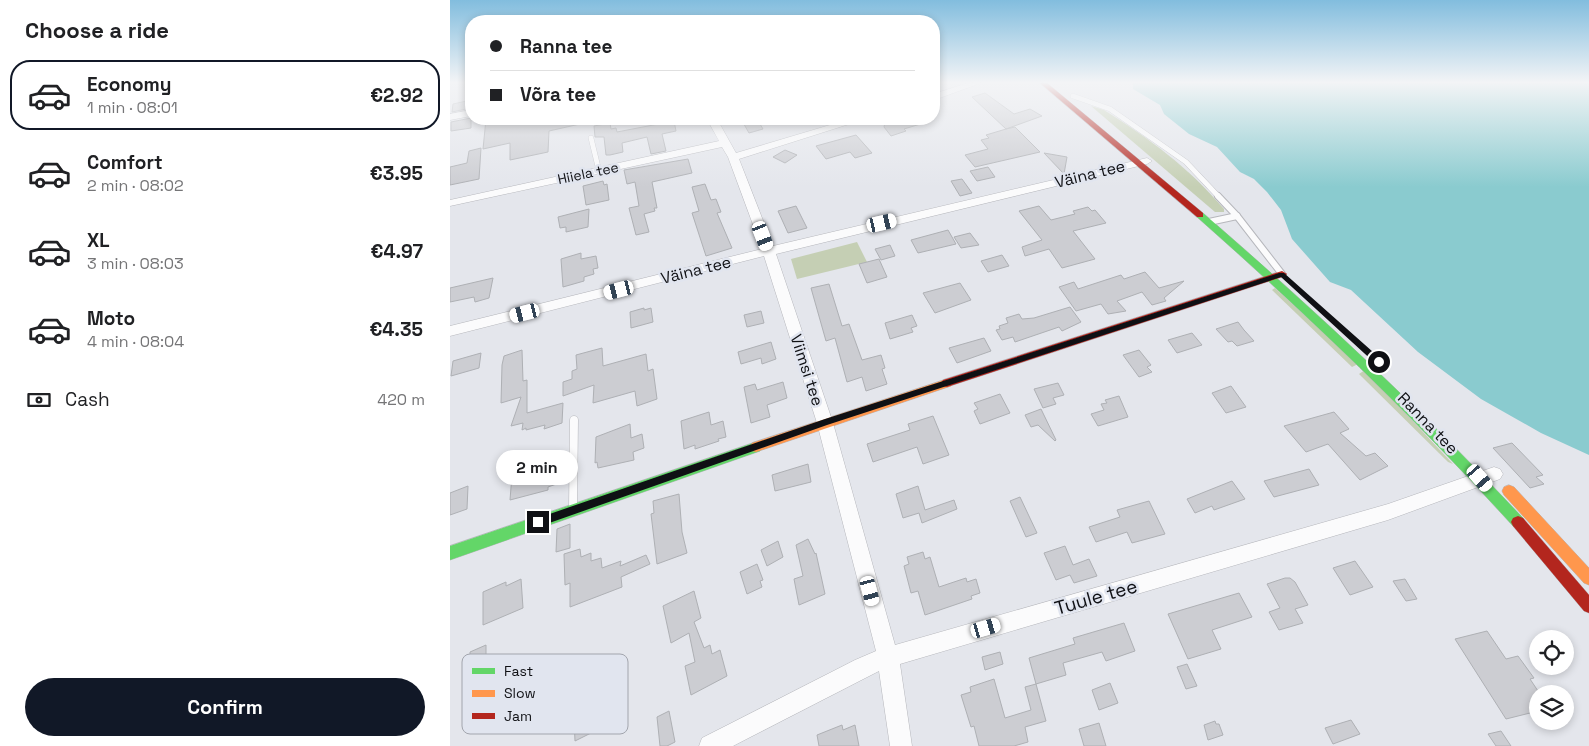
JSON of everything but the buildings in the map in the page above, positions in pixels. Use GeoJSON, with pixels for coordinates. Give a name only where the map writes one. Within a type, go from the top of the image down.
{"type":"FeatureCollection","features":[{"type":"Feature","properties":{"kind":"main road","name":"Ranna tee"},"geometry":{"type":"LineString","coordinates":[[1087,118],[1213,221],[1379,362]]}},
{"type":"Feature","properties":{"kind":"main road","name":"Ranna tee"},"geometry":{"type":"LineString","coordinates":[[1096,118],[1142,162]]}},
{"type":"Feature","properties":{"kind":"main road","name":"Ranna tee"},"geometry":{"type":"LineString","coordinates":[[1277,276],[1394,388],[1487,473],[1589,578]]}},
{"type":"Feature","properties":{"kind":"main road"},"geometry":{"type":"LineString","coordinates":[[450,553],[825,423],[1277,276]]}},
{"type":"Feature","properties":{"kind":"main road","name":"Ranna tee"},"geometry":{"type":"LineString","coordinates":[[1487,473],[1589,606]]}},
{"type":"Feature","properties":{"kind":"street","name":"Viimsi tee"},"geometry":{"type":"LineString","coordinates":[[715,125],[730,150],[769,252],[825,423],[888,657],[901,746]]}},
{"type":"Feature","properties":{"kind":"street","name":"Hiiela tee"},"geometry":{"type":"LineString","coordinates":[[450,203],[599,171],[730,150],[835,125]]}},
{"type":"Feature","properties":{"kind":"street","name":"Väina tee"},"geometry":{"type":"LineString","coordinates":[[450,331],[1142,162]]}},
{"type":"Feature","properties":{"kind":"street","name":"Tuule tee"},"geometry":{"type":"LineString","coordinates":[[710,746],[862,667],[888,657],[1388,512],[1487,473]]}},
{"type":"Feature","properties":{"kind":"lane"},"geometry":{"type":"LineString","coordinates":[[1124,118],[1179,156],[1237,216],[1277,276]]}},
{"type":"Feature","properties":{"kind":"lane"},"geometry":{"type":"LineString","coordinates":[[591,138],[599,171]]}},
{"type":"Feature","properties":{"kind":"lane"},"geometry":{"type":"LineString","coordinates":[[1213,221],[1237,216]]}},
{"type":"Feature","properties":{"kind":"lane"},"geometry":{"type":"LineString","coordinates":[[573,510],[574,420]]}},
{"type":"Feature","properties":{"kind":"green space"},"geometry":{"type":"Polygon","coordinates":[[[1105,118],[1116,118],[1168,155],[1224,209],[1224,212],[1215,212],[1105,118]]]}},
{"type":"Feature","properties":{"kind":"green space"},"geometry":{"type":"Polygon","coordinates":[[[857,242],[867,262],[797,279],[791,259],[857,242]]]}},
{"type":"Feature","properties":{"kind":"green space"},"geometry":{"type":"Polygon","coordinates":[[[1275,288],[1358,364],[1352,367],[1272,290],[1275,288]]]}},
{"type":"Feature","properties":{"kind":"green space"},"geometry":{"type":"Polygon","coordinates":[[[1365,370],[1453,464],[1448,462],[1359,374],[1365,370]]]}},
{"type":"Feature","properties":{"kind":"water"},"geometry":{"type":"Polygon","coordinates":[[[1169,118],[1589,118],[1589,455],[1541,433],[1481,399],[1418,352],[1351,290],[1330,282],[1292,239],[1281,210],[1267,192],[1254,179],[1240,172],[1217,147],[1189,134],[1169,118]]]}},
{"type":"Feature","properties":{"kind":"traffic: fast"},"geometry":{"type":"LineString","coordinates":[[1200,215],[1283,288],[1364,364],[1481,481],[1518,522]]}},
{"type":"Feature","properties":{"kind":"traffic: fast"},"geometry":{"type":"LineString","coordinates":[[450,553],[756,447]]}},
{"type":"Feature","properties":{"kind":"traffic: slow"},"geometry":{"type":"LineString","coordinates":[[756,447],[947,383]]}},
{"type":"Feature","properties":{"kind":"traffic: slow"},"geometry":{"type":"LineString","coordinates":[[1509,491],[1589,578]]}},
{"type":"Feature","properties":{"kind":"traffic: jam"},"geometry":{"type":"LineString","coordinates":[[1084,118],[1200,215]]}},
{"type":"Feature","properties":{"kind":"traffic: jam"},"geometry":{"type":"LineString","coordinates":[[947,383],[1282,274]]}},
{"type":"Feature","properties":{"kind":"traffic: jam"},"geometry":{"type":"LineString","coordinates":[[1518,522],[1589,606]]}},
{"type":"Feature","properties":{"kind":"route"},"geometry":{"type":"LineString","coordinates":[[538,522],[825,423],[1282,274],[1379,362]]}}]}
